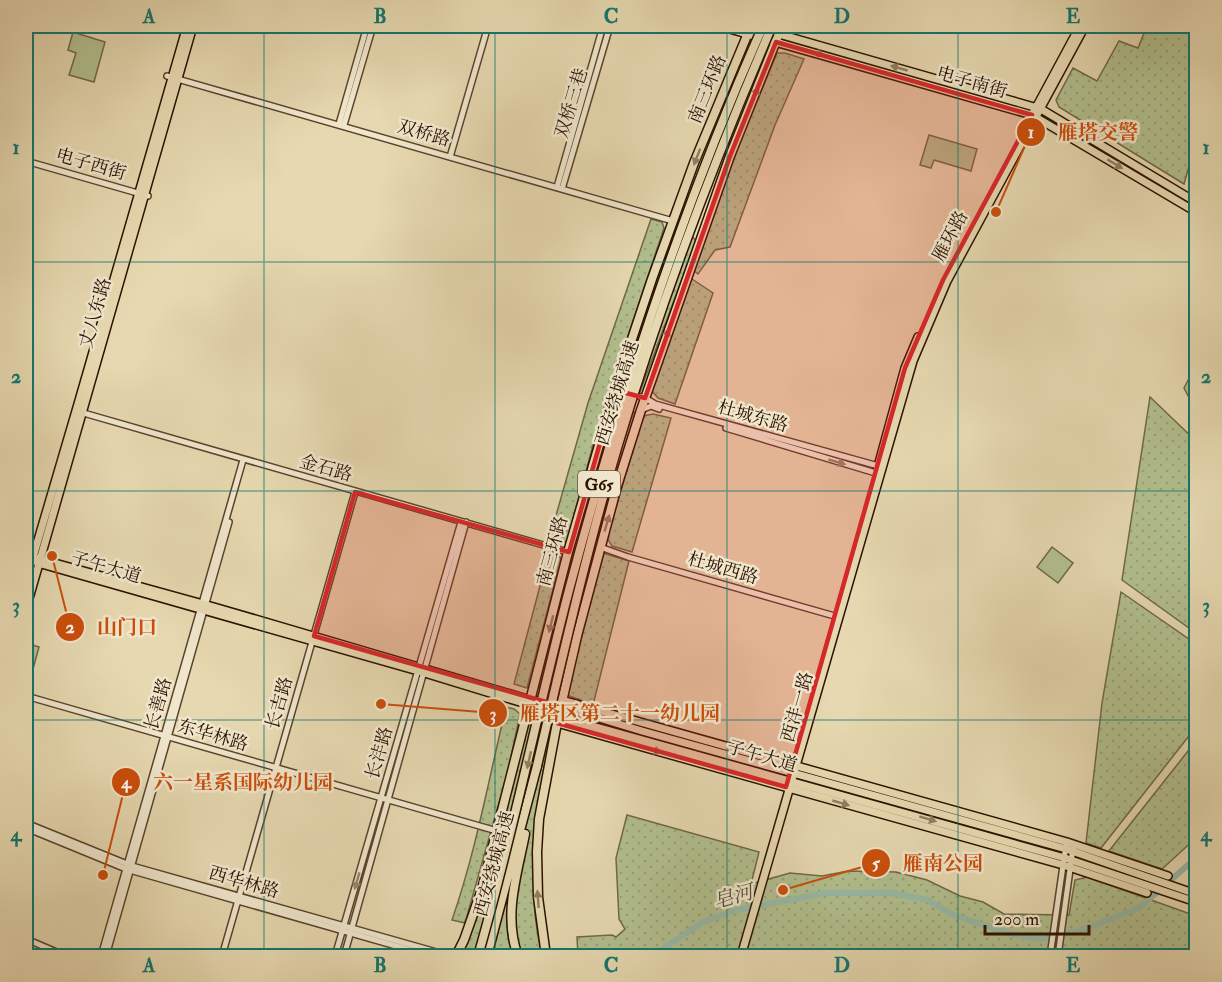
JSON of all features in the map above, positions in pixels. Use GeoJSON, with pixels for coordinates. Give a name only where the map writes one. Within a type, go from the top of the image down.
{"type":"FeatureCollection","features":[{"type":"Feature","properties":{"kind":"highway","name":"西安绕城高速"},"geometry":{"type":"LineString","coordinates":[[478,957],[517,813],[569,592],[615,426],[678,238],[763,26]]}},
{"type":"Feature","properties":{"kind":"highway","name":"西安绕城高速"},"geometry":{"type":"LineString","coordinates":[[487,957],[537,766],[596,523],[617,449],[649,346],[720,150],[772,26]]}},
{"type":"Feature","properties":{"kind":"highway","name":"南三环路"},"geometry":{"type":"LineString","coordinates":[[457,954],[482,889],[568,552],[615,390],[673,221],[750,28]]}},
{"type":"Feature","properties":{"kind":"highway"},"geometry":{"type":"LineString","coordinates":[[546,957],[539,911],[537,852],[542,797],[557,720],[600,547],[641,410],[702,232],[779,34]]}},
{"type":"Feature","properties":{"kind":"highway"},"geometry":{"type":"LineString","coordinates":[[518,957],[512,936],[511,904],[537,766]]}},
{"type":"Feature","properties":{"kind":"main road","name":"丈八东路"},"geometry":{"type":"LineString","coordinates":[[26,580],[79,412],[143,195],[186,26]]}},
{"type":"Feature","properties":{"kind":"main road","name":"丈八东路"},"geometry":{"type":"LineString","coordinates":[[172,78],[193,26]]}},
{"type":"Feature","properties":{"kind":"main road","name":"电子南街"},"geometry":{"type":"LineString","coordinates":[[719,26],[750,28],[779,34],[1038,108],[1197,202]]}},
{"type":"Feature","properties":{"kind":"main road","name":"雁环路"},"geometry":{"type":"LineString","coordinates":[[879,470],[891,413],[912,351],[943,280],[1034,116],[1080,26]]}},
{"type":"Feature","properties":{"kind":"main road","name":"雁环路"},"geometry":{"type":"LineString","coordinates":[[1038,108],[1085,26]]}},
{"type":"Feature","properties":{"kind":"main road","name":"电子南街"},"geometry":{"type":"LineString","coordinates":[[779,34],[1034,116],[1197,212]]}},
{"type":"Feature","properties":{"kind":"main road"},"geometry":{"type":"LineString","coordinates":[[673,221],[702,232]]}},
{"type":"Feature","properties":{"kind":"main road","name":"西沣一路"},"geometry":{"type":"LineString","coordinates":[[739,957],[879,470]]}},
{"type":"Feature","properties":{"kind":"main road","name":"丈八东路"},"geometry":{"type":"LineString","coordinates":[[26,609],[34,558]]}},
{"type":"Feature","properties":{"kind":"main road","name":"子午大道"},"geometry":{"type":"LineString","coordinates":[[34,558],[422,670],[524,698],[561,703],[791,776],[1161,882],[1197,902]]}},
{"type":"Feature","properties":{"kind":"main road","name":"子午大道"},"geometry":{"type":"LineString","coordinates":[[422,670],[523,703],[528,708],[557,720],[791,776]]}},
{"type":"Feature","properties":{"kind":"main road"},"geometry":{"type":"LineString","coordinates":[[791,776],[1012,851],[1069,855]]}},
{"type":"Feature","properties":{"kind":"main road"},"geometry":{"type":"LineString","coordinates":[[791,776],[1069,855],[1168,876]]}},
{"type":"Feature","properties":{"kind":"main road"},"geometry":{"type":"LineString","coordinates":[[1002,836],[1012,851]]}},
{"type":"Feature","properties":{"kind":"main road","name":"子午大道"},"geometry":{"type":"LineString","coordinates":[[1069,855],[1147,889],[1171,889],[1197,894]]}},
{"type":"Feature","properties":{"kind":"street"},"geometry":{"type":"LineString","coordinates":[[341,125],[367,26]]}},
{"type":"Feature","properties":{"kind":"street"},"geometry":{"type":"LineString","coordinates":[[341,125],[373,26]]}},
{"type":"Feature","properties":{"kind":"street"},"geometry":{"type":"LineString","coordinates":[[450,157],[488,26]]}},
{"type":"Feature","properties":{"kind":"street","name":"双桥三巷"},"geometry":{"type":"LineString","coordinates":[[560,188],[603,26]]}},
{"type":"Feature","properties":{"kind":"street","name":"双桥三巷"},"geometry":{"type":"LineString","coordinates":[[560,188],[610,26]]}},
{"type":"Feature","properties":{"kind":"street","name":"双桥路"},"geometry":{"type":"LineString","coordinates":[[172,78],[673,221]]}},
{"type":"Feature","properties":{"kind":"street"},"geometry":{"type":"LineString","coordinates":[[26,174],[27,161]]}},
{"type":"Feature","properties":{"kind":"street","name":"电子西街"},"geometry":{"type":"LineString","coordinates":[[27,161],[143,195]]}},
{"type":"Feature","properties":{"kind":"street","name":"杜城东路"},"geometry":{"type":"LineString","coordinates":[[615,390],[879,470]]}},
{"type":"Feature","properties":{"kind":"street","name":"杜城东路"},"geometry":{"type":"LineString","coordinates":[[641,410],[654,407],[879,470]]}},
{"type":"Feature","properties":{"kind":"street","name":"金石路"},"geometry":{"type":"LineString","coordinates":[[79,412],[568,552]]}},
{"type":"Feature","properties":{"kind":"street","name":"长善路"},"geometry":{"type":"LineString","coordinates":[[101,957],[167,737],[245,460]]}},
{"type":"Feature","properties":{"kind":"street","name":"长吉路"},"geometry":{"type":"LineString","coordinates":[[222,957],[355,492]]}},
{"type":"Feature","properties":{"kind":"street","name":"长沣路"},"geometry":{"type":"LineString","coordinates":[[335,957],[384,799],[464,522]]}},
{"type":"Feature","properties":{"kind":"street","name":"杜城西路"},"geometry":{"type":"LineString","coordinates":[[600,547],[837,616]]}},
{"type":"Feature","properties":{"kind":"street","name":"东华林路"},"geometry":{"type":"LineString","coordinates":[[26,696],[497,831]]}},
{"type":"Feature","properties":{"kind":"street","name":"长沣路"},"geometry":{"type":"LineString","coordinates":[[344,957],[384,799]]}},
{"type":"Feature","properties":{"kind":"street","name":"西华林路"},"geometry":{"type":"LineString","coordinates":[[26,823],[129,867]]}},
{"type":"Feature","properties":{"kind":"street","name":"西华林路"},"geometry":{"type":"LineString","coordinates":[[26,828],[129,867],[238,899],[343,929],[443,954],[457,954]]}},
{"type":"Feature","properties":{"kind":"street"},"geometry":{"type":"LineString","coordinates":[[1050,957],[1069,855]]}},
{"type":"Feature","properties":{"kind":"street"},"geometry":{"type":"LineString","coordinates":[[1058,957],[1069,855]]}},
{"type":"Feature","properties":{"kind":"street","name":"长善路"},"geometry":{"type":"LineString","coordinates":[[106,957],[129,867]]}},
{"type":"Feature","properties":{"kind":"street","name":"西华林路"},"geometry":{"type":"LineString","coordinates":[[351,931],[431,957]]}},
{"type":"Feature","properties":{"kind":"street"},"geometry":{"type":"LineString","coordinates":[[26,939],[66,957]]}},
{"type":"Feature","properties":{"kind":"highlighted area"},"geometry":{"type":"Polygon","coordinates":[[[776,42],[1032,115],[943,280],[905,368],[786,787],[557,723],[560,706],[314,636],[355,492],[569,552],[615,390],[645,398],[730,156],[776,42]]]}},
{"type":"Feature","properties":{"kind":"green space"},"geometry":{"type":"Polygon","coordinates":[[[1147,26],[1196,26],[1196,141],[1184,184],[1059,107],[1056,100],[1073,68],[1097,81],[1119,41],[1138,48],[1147,26]]]}},
{"type":"Feature","properties":{"kind":"green space"},"geometry":{"type":"Polygon","coordinates":[[[73,32],[105,42],[94,82],[69,75],[76,53],[68,50],[73,32]]]}},
{"type":"Feature","properties":{"kind":"green space"},"geometry":{"type":"Polygon","coordinates":[[[777,53],[804,59],[775,125],[730,247],[715,250],[698,274],[693,270],[736,152],[777,53]]]}},
{"type":"Feature","properties":{"kind":"green space"},"geometry":{"type":"Polygon","coordinates":[[[929,135],[977,149],[971,171],[934,160],[931,168],[920,165],[929,135]]]}},
{"type":"Feature","properties":{"kind":"green space"},"geometry":{"type":"Polygon","coordinates":[[[651,219],[662,222],[664,228],[599,423],[567,541],[560,544],[549,540],[588,403],[651,219]]]}},
{"type":"Feature","properties":{"kind":"green space"},"geometry":{"type":"Polygon","coordinates":[[[677,230],[693,237],[696,241],[640,392],[622,387],[621,380],[672,232],[677,230]]]}},
{"type":"Feature","properties":{"kind":"green space"},"geometry":{"type":"Polygon","coordinates":[[[689,277],[713,293],[675,404],[658,398],[652,391],[689,277]]]}},
{"type":"Feature","properties":{"kind":"green space"},"geometry":{"type":"Polygon","coordinates":[[[1196,365],[1196,411],[1184,388],[1196,365]]]}},
{"type":"Feature","properties":{"kind":"green space"},"geometry":{"type":"Polygon","coordinates":[[[1150,397],[1196,441],[1196,633],[1122,580],[1150,397]]]}},
{"type":"Feature","properties":{"kind":"green space"},"geometry":{"type":"Polygon","coordinates":[[[613,406],[634,412],[635,415],[600,537],[597,539],[577,533],[613,406]]]}},
{"type":"Feature","properties":{"kind":"green space"},"geometry":{"type":"Polygon","coordinates":[[[653,414],[671,418],[632,552],[612,546],[607,538],[643,416],[653,414]]]}},
{"type":"Feature","properties":{"kind":"green space"},"geometry":{"type":"Polygon","coordinates":[[[577,546],[592,550],[594,556],[561,688],[557,691],[540,687],[539,683],[573,549],[577,546]]]}},
{"type":"Feature","properties":{"kind":"green space"},"geometry":{"type":"Polygon","coordinates":[[[1052,547],[1073,563],[1058,583],[1037,567],[1052,547]]]}},
{"type":"Feature","properties":{"kind":"green space"},"geometry":{"type":"Polygon","coordinates":[[[549,552],[558,554],[561,559],[527,688],[514,684],[549,552]]]}},
{"type":"Feature","properties":{"kind":"green space"},"geometry":{"type":"Polygon","coordinates":[[[603,553],[629,561],[593,705],[567,695],[603,553]]]}},
{"type":"Feature","properties":{"kind":"green space"},"geometry":{"type":"Polygon","coordinates":[[[1121,592],[1196,644],[1196,727],[1101,848],[1086,843],[1102,703],[1121,592]]]}},
{"type":"Feature","properties":{"kind":"green space"},"geometry":{"type":"Polygon","coordinates":[[[26,643],[39,647],[27,691],[26,690],[26,643]]]}},
{"type":"Feature","properties":{"kind":"green space"},"geometry":{"type":"Polygon","coordinates":[[[506,707],[520,714],[508,771],[465,923],[452,920],[475,841],[506,707]]]}},
{"type":"Feature","properties":{"kind":"green space"},"geometry":{"type":"Polygon","coordinates":[[[527,724],[551,730],[534,843],[534,900],[542,956],[459,956],[527,724]]]}},
{"type":"Feature","properties":{"kind":"green space"},"geometry":{"type":"Polygon","coordinates":[[[1196,741],[1196,838],[1162,869],[1109,851],[1196,741]]]}},
{"type":"Feature","properties":{"kind":"green space"},"geometry":{"type":"Polygon","coordinates":[[[627,815],[759,852],[751,884],[790,873],[822,876],[848,871],[896,872],[927,880],[960,896],[983,902],[1004,914],[1069,915],[1075,880],[1087,877],[1196,916],[1196,956],[578,956],[577,937],[612,935],[616,937],[625,929],[619,919],[616,858],[627,815]]]}},
{"type":"Feature","properties":{"kind":"waterway","name":"皂河"},"geometry":{"type":"LineString","coordinates":[[652,956],[703,922],[737,910],[826,893],[891,893],[928,900],[953,915],[1014,935],[1039,939],[1079,931],[1139,908],[1196,858]]}},
{"type":"Feature","properties":{"kind":"place","name":"雁塔交警"},"geometry":{"type":"Point","coordinates":[996,212]}},
{"type":"Feature","properties":{"kind":"place","name":"山门口"},"geometry":{"type":"Point","coordinates":[52,556]}},
{"type":"Feature","properties":{"kind":"place","name":"雁塔区第二十一幼儿园"},"geometry":{"type":"Point","coordinates":[381,704]}},
{"type":"Feature","properties":{"kind":"place","name":"六一星系国际幼儿园"},"geometry":{"type":"Point","coordinates":[103,875]}},
{"type":"Feature","properties":{"kind":"place","name":"雁南公园"},"geometry":{"type":"Point","coordinates":[783,890]}}]}
